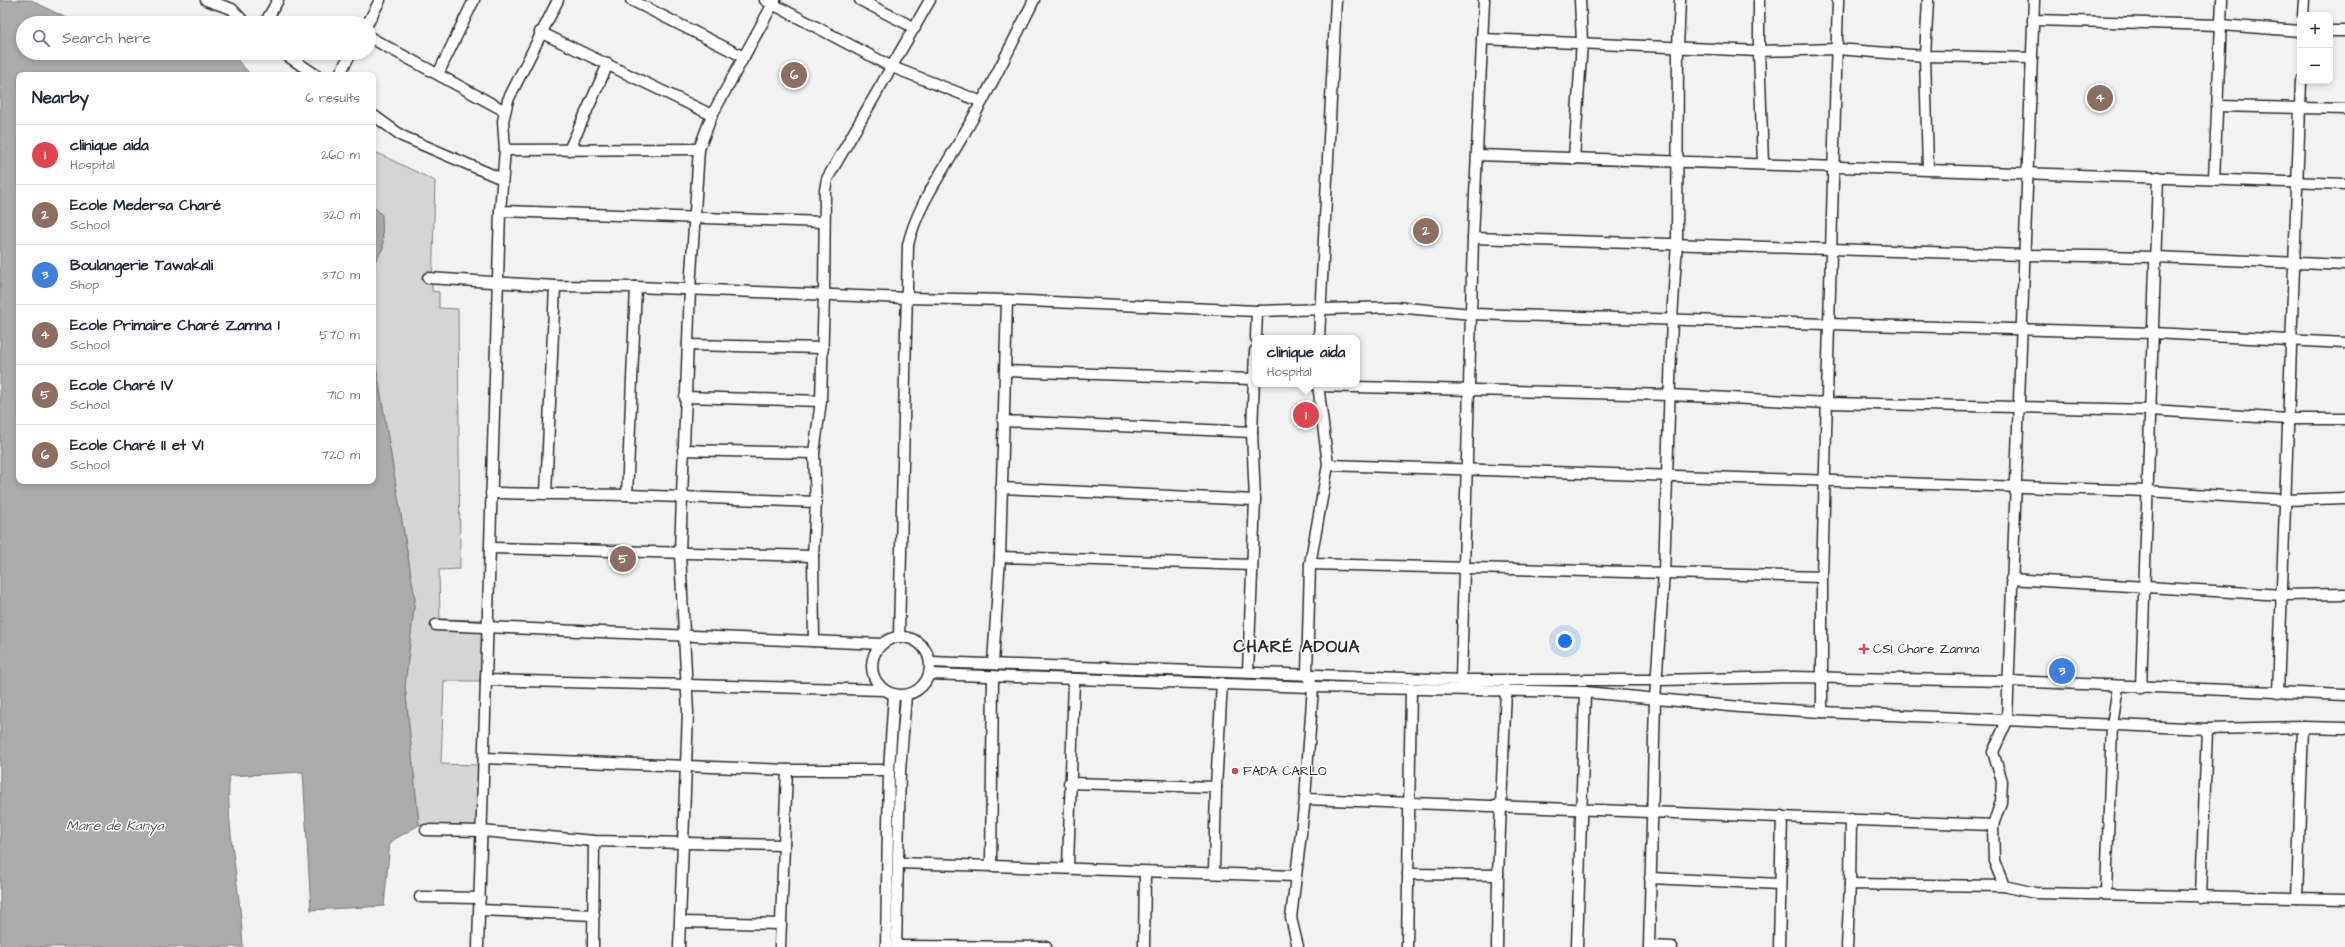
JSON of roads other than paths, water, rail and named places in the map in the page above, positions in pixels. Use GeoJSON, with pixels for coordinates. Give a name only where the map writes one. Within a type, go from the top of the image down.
{"type":"FeatureCollection","features":[{"type":"Feature","properties":{"kind":"street"},"geometry":{"type":"LineString","coordinates":[[206,0],[232,9],[239,16]]}},
{"type":"Feature","properties":{"kind":"street"},"geometry":{"type":"LineString","coordinates":[[269,16],[278,0]]}},
{"type":"Feature","properties":{"kind":"street"},"geometry":{"type":"LineString","coordinates":[[372,16],[380,0]]}},
{"type":"Feature","properties":{"kind":"street"},"geometry":{"type":"LineString","coordinates":[[438,74],[474,0]]}},
{"type":"Feature","properties":{"kind":"street"},"geometry":{"type":"LineString","coordinates":[[478,947],[481,831],[485,758],[491,493],[500,211],[505,150],[505,111],[508,100],[540,32],[558,0]]}},
{"type":"Feature","properties":{"kind":"street"},"geometry":{"type":"LineString","coordinates":[[631,0],[744,57]]}},
{"type":"Feature","properties":{"kind":"street"},"geometry":{"type":"LineString","coordinates":[[860,0],[915,28]]}},
{"type":"Feature","properties":{"kind":"street"},"geometry":{"type":"LineString","coordinates":[[814,641],[813,556],[816,502],[814,453],[821,401],[824,295],[824,190],[827,179],[930,0]]}},
{"type":"Feature","properties":{"kind":"street"},"geometry":{"type":"LineString","coordinates":[[899,638],[908,246],[911,231],[982,102],[1034,0]]}},
{"type":"Feature","properties":{"kind":"street"},"geometry":{"type":"LineString","coordinates":[[1319,335],[1336,0]]}},
{"type":"Feature","properties":{"kind":"street"},"geometry":{"type":"LineString","coordinates":[[1461,680],[1468,470],[1468,390],[1472,314],[1473,238],[1484,0]]}},
{"type":"Feature","properties":{"kind":"street"},"geometry":{"type":"LineString","coordinates":[[1574,159],[1582,42],[1580,0]]}},
{"type":"Feature","properties":{"kind":"street"},"geometry":{"type":"LineString","coordinates":[[1672,947],[1649,947],[1656,699],[1664,573],[1672,318],[1677,243],[1678,47],[1680,0]]}},
{"type":"Feature","properties":{"kind":"street"},"geometry":{"type":"LineString","coordinates":[[1759,0],[1759,51],[1763,164]]}},
{"type":"Feature","properties":{"kind":"street"},"geometry":{"type":"LineString","coordinates":[[1822,712],[1822,577],[1833,248],[1838,0]]}},
{"type":"Feature","properties":{"kind":"street"},"geometry":{"type":"LineString","coordinates":[[1928,0],[1925,56],[1928,169]]}},
{"type":"Feature","properties":{"kind":"street"},"geometry":{"type":"LineString","coordinates":[[2004,886],[1994,861],[1993,825],[2001,802],[2002,781],[1993,752],[2007,721],[2007,681],[2034,0]]}},
{"type":"Feature","properties":{"kind":"street"},"geometry":{"type":"LineString","coordinates":[[2214,179],[2222,0]]}},
{"type":"Feature","properties":{"kind":"street"},"geometry":{"type":"LineString","coordinates":[[2303,12],[2304,0]]}},
{"type":"Feature","properties":{"kind":"street"},"geometry":{"type":"LineString","coordinates":[[679,947],[688,713],[680,553],[690,289],[699,149],[712,115],[744,57],[770,2],[892,67],[982,102]]}},
{"type":"Feature","properties":{"kind":"street"},"geometry":{"type":"LineString","coordinates":[[2033,20],[2221,24],[2297,31]]}},
{"type":"Feature","properties":{"kind":"street"},"geometry":{"type":"LineString","coordinates":[[2333,31],[2345,31]]}},
{"type":"Feature","properties":{"kind":"street"},"geometry":{"type":"LineString","coordinates":[[540,32],[712,115]]}},
{"type":"Feature","properties":{"kind":"street"},"geometry":{"type":"LineString","coordinates":[[1482,39],[1582,42],[1759,51],[1837,49],[1925,56],[2032,58]]}},
{"type":"Feature","properties":{"kind":"street"},"geometry":{"type":"LineString","coordinates":[[376,41],[505,111]]}},
{"type":"Feature","properties":{"kind":"street"},"geometry":{"type":"LineString","coordinates":[[294,60],[312,72]]}},
{"type":"Feature","properties":{"kind":"street"},"geometry":{"type":"LineString","coordinates":[[341,72],[347,60]]}},
{"type":"Feature","properties":{"kind":"street"},"geometry":{"type":"LineString","coordinates":[[569,150],[608,64]]}},
{"type":"Feature","properties":{"kind":"street"},"geometry":{"type":"LineString","coordinates":[[2278,693],[2295,263],[2296,183],[2300,84]]}},
{"type":"Feature","properties":{"kind":"street"},"geometry":{"type":"LineString","coordinates":[[2217,106],[2345,109]]}},
{"type":"Feature","properties":{"kind":"street"},"geometry":{"type":"LineString","coordinates":[[376,117],[402,136],[502,179]]}},
{"type":"Feature","properties":{"kind":"street"},"geometry":{"type":"LineString","coordinates":[[505,150],[699,149]]}},
{"type":"Feature","properties":{"kind":"street"},"geometry":{"type":"LineString","coordinates":[[1478,155],[2027,172],[2345,184]]}},
{"type":"Feature","properties":{"kind":"street"},"geometry":{"type":"LineString","coordinates":[[2141,688],[2158,177]]}},
{"type":"Feature","properties":{"kind":"street"},"geometry":{"type":"LineString","coordinates":[[500,211],[694,219],[824,222]]}},
{"type":"Feature","properties":{"kind":"street"},"geometry":{"type":"LineString","coordinates":[[1473,238],[1677,243],[2024,255],[2155,257],[2345,265]]}},
{"type":"Feature","properties":{"kind":"street"},"geometry":{"type":"LineString","coordinates":[[428,278],[554,286],[636,287],[907,298],[1007,300],[1257,311],[1395,307],[1472,314],[2021,328],[2345,343]]}},
{"type":"Feature","properties":{"kind":"street"},"geometry":{"type":"LineString","coordinates":[[546,494],[554,286]]}},
{"type":"Feature","properties":{"kind":"street"},"geometry":{"type":"LineString","coordinates":[[627,495],[636,287]]}},
{"type":"Feature","properties":{"kind":"street"},"geometry":{"type":"LineString","coordinates":[[993,663],[1000,557],[1007,300]]}},
{"type":"Feature","properties":{"kind":"street"},"geometry":{"type":"LineString","coordinates":[[1256,335],[1257,311]]}},
{"type":"Feature","properties":{"kind":"street"},"geometry":{"type":"LineString","coordinates":[[688,345],[822,348]]}},
{"type":"Feature","properties":{"kind":"street"},"geometry":{"type":"LineString","coordinates":[[1005,371],[1252,379]]}},
{"type":"Feature","properties":{"kind":"street"},"geometry":{"type":"LineString","coordinates":[[1360,386],[1670,395],[1828,403],[2151,410],[2288,420],[2345,419]]}},
{"type":"Feature","properties":{"kind":"street"},"geometry":{"type":"LineString","coordinates":[[1248,672],[1255,500],[1252,432],[1254,387]]}},
{"type":"Feature","properties":{"kind":"street"},"geometry":{"type":"LineString","coordinates":[[1298,947],[1291,918],[1305,798],[1313,687],[1307,674],[1310,564],[1328,465],[1318,387]]}},
{"type":"Feature","properties":{"kind":"street"},"geometry":{"type":"LineString","coordinates":[[686,397],[821,401]]}},
{"type":"Feature","properties":{"kind":"street"},"geometry":{"type":"LineString","coordinates":[[1003,421],[1252,432]]}},
{"type":"Feature","properties":{"kind":"street"},"geometry":{"type":"LineString","coordinates":[[683,450],[814,453]]}},
{"type":"Feature","properties":{"kind":"street"},"geometry":{"type":"LineString","coordinates":[[1328,465],[2148,491],[2285,500],[2345,498]]}},
{"type":"Feature","properties":{"kind":"street"},"geometry":{"type":"LineString","coordinates":[[1001,488],[1255,500]]}},
{"type":"Feature","properties":{"kind":"street"},"geometry":{"type":"LineString","coordinates":[[491,493],[627,495],[816,502]]}},
{"type":"Feature","properties":{"kind":"street"},"geometry":{"type":"LineString","coordinates":[[490,548],[813,556]]}},
{"type":"Feature","properties":{"kind":"street"},"geometry":{"type":"LineString","coordinates":[[1000,557],[1252,565]]}},
{"type":"Feature","properties":{"kind":"street"},"geometry":{"type":"LineString","coordinates":[[1310,564],[1822,577]]}},
{"type":"Feature","properties":{"kind":"street"},"geometry":{"type":"LineString","coordinates":[[2011,579],[2283,595],[2345,594]]}},
{"type":"Feature","properties":{"kind":"street"},"geometry":{"type":"LineString","coordinates":[[436,625],[882,644],[899,638],[911,639],[922,646],[930,662],[929,674],[921,688],[906,695],[894,694],[884,690],[486,680]]}},
{"type":"Feature","properties":{"kind":"street"},"geometry":{"type":"LineString","coordinates":[[882,644],[873,659],[872,670],[876,681],[884,690]]}},
{"type":"Feature","properties":{"kind":"street"},"geometry":{"type":"LineString","coordinates":[[930,662],[1461,680],[1658,680],[1793,677],[1822,679],[2007,681],[2141,688],[2345,695]]}},
{"type":"Feature","properties":{"kind":"street"},"geometry":{"type":"LineString","coordinates":[[929,674],[1313,687],[1585,692],[1740,707],[2007,721],[2207,729],[2302,727],[2345,728]]}},
{"type":"Feature","properties":{"kind":"street"},"geometry":{"type":"LineString","coordinates":[[991,866],[993,676]]}},
{"type":"Feature","properties":{"kind":"street"},"geometry":{"type":"LineString","coordinates":[[1068,867],[1069,784],[1074,680]]}},
{"type":"Feature","properties":{"kind":"street"},"geometry":{"type":"LineString","coordinates":[[1214,872],[1216,787],[1222,683]]}},
{"type":"Feature","properties":{"kind":"street"},"geometry":{"type":"LineString","coordinates":[[2106,894],[2112,725],[2118,687]]}},
{"type":"Feature","properties":{"kind":"street"},"geometry":{"type":"LineString","coordinates":[[1407,947],[1408,802],[1411,688]]}},
{"type":"Feature","properties":{"kind":"street"},"geometry":{"type":"LineString","coordinates":[[1497,947],[1498,875],[1506,690]]}},
{"type":"Feature","properties":{"kind":"street"},"geometry":{"type":"LineString","coordinates":[[1577,947],[1580,810],[1585,692]]}},
{"type":"Feature","properties":{"kind":"street"},"geometry":{"type":"LineString","coordinates":[[886,947],[889,770],[894,694]]}},
{"type":"Feature","properties":{"kind":"street"},"geometry":{"type":"LineString","coordinates":[[906,695],[900,771],[896,946],[1046,947]]}},
{"type":"Feature","properties":{"kind":"street"},"geometry":{"type":"LineString","coordinates":[[2297,898],[2302,727]]}},
{"type":"Feature","properties":{"kind":"street"},"geometry":{"type":"LineString","coordinates":[[2201,897],[2207,729]]}},
{"type":"Feature","properties":{"kind":"street"},"geometry":{"type":"LineString","coordinates":[[485,758],[787,770],[889,770]]}},
{"type":"Feature","properties":{"kind":"street"},"geometry":{"type":"LineString","coordinates":[[780,947],[787,770]]}},
{"type":"Feature","properties":{"kind":"street"},"geometry":{"type":"LineString","coordinates":[[1069,784],[1216,787]]}},
{"type":"Feature","properties":{"kind":"street"},"geometry":{"type":"LineString","coordinates":[[1305,798],[1580,810],[1782,816],[1993,825]]}},
{"type":"Feature","properties":{"kind":"street"},"geometry":{"type":"LineString","coordinates":[[1778,947],[1782,816]]}},
{"type":"Feature","properties":{"kind":"street"},"geometry":{"type":"LineString","coordinates":[[1847,947],[1851,819]]}},
{"type":"Feature","properties":{"kind":"street"},"geometry":{"type":"LineString","coordinates":[[426,830],[481,831],[594,841],[784,845]]}},
{"type":"Feature","properties":{"kind":"street"},"geometry":{"type":"LineString","coordinates":[[593,947],[594,841]]}},
{"type":"Feature","properties":{"kind":"street"},"geometry":{"type":"LineString","coordinates":[[898,863],[1068,867],[1145,872],[1214,872],[1295,876]]}},
{"type":"Feature","properties":{"kind":"street"},"geometry":{"type":"LineString","coordinates":[[1144,947],[1145,872]]}},
{"type":"Feature","properties":{"kind":"street"},"geometry":{"type":"LineString","coordinates":[[1408,874],[1498,875]]}},
{"type":"Feature","properties":{"kind":"street"},"geometry":{"type":"LineString","coordinates":[[1650,878],[1779,884]]}},
{"type":"Feature","properties":{"kind":"street"},"geometry":{"type":"LineString","coordinates":[[1850,884],[2004,886],[2035,893],[2345,899]]}},
{"type":"Feature","properties":{"kind":"street"},"geometry":{"type":"LineString","coordinates":[[420,897],[480,898]]}},
{"type":"Feature","properties":{"kind":"street"},"geometry":{"type":"LineString","coordinates":[[480,910],[594,915]]}},
{"type":"Feature","properties":{"kind":"street"},"geometry":{"type":"LineString","coordinates":[[681,922],[780,924]]}},
{"type":"Feature","properties":{"kind":"water","name":"Mare de Kanya"},"geometry":{"type":"Polygon","coordinates":[[[0,0],[31,0],[62,16],[16,16],[16,60],[237,60],[248,72],[16,72],[16,484],[376,484],[376,366],[415,599],[405,686],[419,825],[390,842],[384,906],[311,910],[303,772],[229,776],[230,819],[240,904],[243,947],[0,947],[0,0]]]}},
{"type":"Feature","properties":{"kind":"water"},"geometry":{"type":"Polygon","coordinates":[[[376,209],[382,215],[383,248],[376,260],[376,209]]]}},
{"type":"Feature","properties":{"kind":"place","name":"Ecole Charé II et VI"},"geometry":{"type":"Point","coordinates":[794,75]}},
{"type":"Feature","properties":{"kind":"place","name":"Ecole Primaire Charé Zamna 1"},"geometry":{"type":"Point","coordinates":[2100,98]}},
{"type":"Feature","properties":{"kind":"place","name":"Ecole Medersa Charé"},"geometry":{"type":"Point","coordinates":[1426,231]}},
{"type":"Feature","properties":{"kind":"place","name":"clinique aida"},"geometry":{"type":"Point","coordinates":[1306,415]}},
{"type":"Feature","properties":{"kind":"place","name":"Ecole Charé IV"},"geometry":{"type":"Point","coordinates":[623,559]}},
{"type":"Feature","properties":{"kind":"place","name":"CSI Chare Zamna"},"geometry":{"type":"Point","coordinates":[1864,649]}},
{"type":"Feature","properties":{"kind":"place","name":"Boulangerie Tawakali"},"geometry":{"type":"Point","coordinates":[2062,671]}},
{"type":"Feature","properties":{"kind":"place","name":"FADA CARLO"},"geometry":{"type":"Point","coordinates":[1235,771]}},
{"type":"Feature","properties":{"kind":"district","name":"CHARÉ ADOUA"},"geometry":{"type":"Point","coordinates":[1297,647]}}]}
